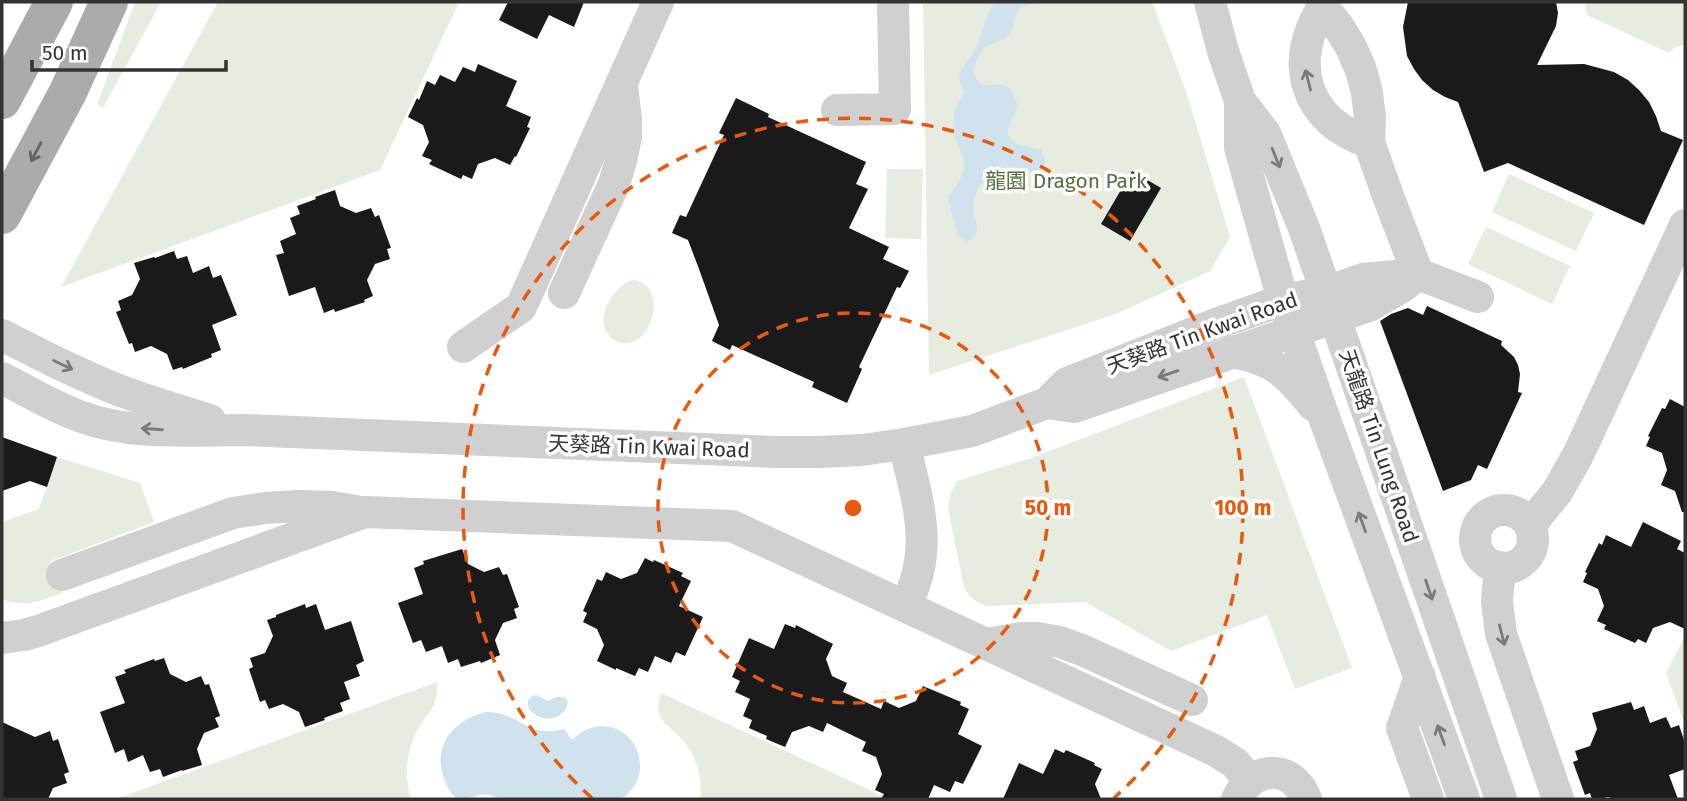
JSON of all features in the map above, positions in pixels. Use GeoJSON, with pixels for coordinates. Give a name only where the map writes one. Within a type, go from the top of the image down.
{"type":"FeatureCollection","features":[{"type":"Feature","properties":{"kind":"main road"},"geometry":{"type":"LineString","coordinates":[[2,100],[54,2]]}},
{"type":"Feature","properties":{"kind":"main road"},"geometry":{"type":"LineString","coordinates":[[2,215],[68,92],[109,2]]}},
{"type":"Feature","properties":{"kind":"street"},"geometry":{"type":"LineString","coordinates":[[463,346],[521,307],[658,2]]}},
{"type":"Feature","properties":{"kind":"street"},"geometry":{"type":"LineString","coordinates":[[837,110],[895,109],[893,2]]}},
{"type":"Feature","properties":{"kind":"street","name":"天龍路 Tin Lung Road"},"geometry":{"type":"LineString","coordinates":[[1210,2],[1240,101],[1240,148],[1283,300],[1464,799]]}},
{"type":"Feature","properties":{"kind":"street"},"geometry":{"type":"LineString","coordinates":[[1322,4],[1351,47],[1361,70],[1370,118],[1369,142],[1418,274]]}},
{"type":"Feature","properties":{"kind":"street"},"geometry":{"type":"LineString","coordinates":[[1322,4],[1307,37],[1305,71],[1309,88],[1326,117],[1353,137],[1369,142]]}},
{"type":"Feature","properties":{"kind":"street"},"geometry":{"type":"LineString","coordinates":[[564,293],[614,184],[621,161],[626,137],[626,119],[621,83]]}},
{"type":"Feature","properties":{"kind":"street","name":"天龍路 Tin Lung Road"},"geometry":{"type":"LineString","coordinates":[[1240,101],[1265,133],[1304,229],[1501,799]]}},
{"type":"Feature","properties":{"kind":"street"},"geometry":{"type":"LineString","coordinates":[[1530,526],[1557,492],[1578,455],[1685,225]]}},
{"type":"Feature","properties":{"kind":"street"},"geometry":{"type":"LineString","coordinates":[[1331,305],[1363,279],[1418,274],[1478,296]]}},
{"type":"Feature","properties":{"kind":"street","name":"天葵路 Tin Kwai Road"},"geometry":{"type":"LineString","coordinates":[[2,378],[82,417],[123,427],[776,453],[862,450],[972,431],[1047,403],[1067,383],[1283,300],[1331,305]]}},
{"type":"Feature","properties":{"kind":"street","name":"天葵路 Tin Kwai Road"},"geometry":{"type":"LineString","coordinates":[[1047,403],[1074,407],[1294,331],[1331,305]]}},
{"type":"Feature","properties":{"kind":"street","name":"天葵路 Tin Kwai Road"},"geometry":{"type":"LineString","coordinates":[[2,335],[37,354],[153,403],[245,430]]}},
{"type":"Feature","properties":{"kind":"street"},"geometry":{"type":"LineString","coordinates":[[1232,352],[1259,358],[1282,371],[1292,379],[1325,420]]}},
{"type":"Feature","properties":{"kind":"street"},"geometry":{"type":"LineString","coordinates":[[904,444],[922,537],[919,573],[905,606]]}},
{"type":"Feature","properties":{"kind":"street"},"geometry":{"type":"LineString","coordinates":[[62,575],[233,513],[265,508],[332,507],[365,512],[732,526],[1216,751],[1235,763],[1243,790],[1259,775],[1270,773],[1292,779],[1306,799]]}},
{"type":"Feature","properties":{"kind":"street"},"geometry":{"type":"LineString","coordinates":[[1507,509],[1525,518],[1533,534],[1533,543],[1525,559],[1517,565],[1500,567],[1490,565],[1482,559],[1477,550],[1476,530],[1480,521],[1488,514],[1507,509]]}},
{"type":"Feature","properties":{"kind":"street"},"geometry":{"type":"LineString","coordinates":[[2,638],[31,633],[365,512]]}},
{"type":"Feature","properties":{"kind":"street"},"geometry":{"type":"LineString","coordinates":[[1500,567],[1497,601],[1500,634],[1558,799]]}},
{"type":"Feature","properties":{"kind":"street"},"geometry":{"type":"LineString","coordinates":[[987,644],[1020,638],[1060,642],[1192,700]]}},
{"type":"Feature","properties":{"kind":"street"},"geometry":{"type":"LineString","coordinates":[[1420,677],[1402,728],[1428,799]]}},
{"type":"Feature","properties":{"kind":"green space"},"geometry":{"type":"Polygon","coordinates":[[[135,2],[161,2],[103,108],[97,105],[135,2]]]}},
{"type":"Feature","properties":{"kind":"green space"},"geometry":{"type":"Polygon","coordinates":[[[218,2],[459,2],[380,170],[61,287],[218,2]]]}},
{"type":"Feature","properties":{"kind":"green space","name":"龍園 Dragon Park"},"geometry":{"type":"Polygon","coordinates":[[[923,2],[1152,2],[1186,91],[1230,237],[1210,271],[1116,314],[929,375],[923,2]]]}},
{"type":"Feature","properties":{"kind":"green space"},"geometry":{"type":"Polygon","coordinates":[[[1685,2],[1685,44],[1669,53],[1587,15],[1585,4],[1685,2]]]}},
{"type":"Feature","properties":{"kind":"green space"},"geometry":{"type":"Polygon","coordinates":[[[887,169],[923,169],[921,239],[885,238],[887,169]]]}},
{"type":"Feature","properties":{"kind":"green space"},"geometry":{"type":"Polygon","coordinates":[[[1509,174],[1594,213],[1576,251],[1492,212],[1509,174]]]}},
{"type":"Feature","properties":{"kind":"green space"},"geometry":{"type":"Polygon","coordinates":[[[1486,227],[1570,266],[1552,304],[1468,264],[1486,227]]]}},
{"type":"Feature","properties":{"kind":"green space"},"geometry":{"type":"Polygon","coordinates":[[[634,280],[645,285],[652,293],[653,316],[642,336],[633,342],[622,343],[607,333],[604,316],[615,293],[627,282],[634,280]]]}},
{"type":"Feature","properties":{"kind":"green space"},"geometry":{"type":"Polygon","coordinates":[[[1244,377],[1352,668],[1295,689],[1267,615],[1171,651],[1085,602],[986,606],[968,594],[964,587],[948,508],[950,494],[957,481],[1031,458],[1244,377]]]}},
{"type":"Feature","properties":{"kind":"green space"},"geometry":{"type":"Polygon","coordinates":[[[57,457],[140,483],[154,522],[51,561],[63,593],[26,603],[2,599],[2,522],[39,509],[57,457]]]}},
{"type":"Feature","properties":{"kind":"green space"},"geometry":{"type":"Polygon","coordinates":[[[1685,636],[1685,725],[1666,673],[1685,636]]]}},
{"type":"Feature","properties":{"kind":"green space"},"geometry":{"type":"Polygon","coordinates":[[[437,682],[434,704],[416,733],[408,757],[407,774],[411,799],[116,799],[437,682]]]}},
{"type":"Feature","properties":{"kind":"green space"},"geometry":{"type":"Polygon","coordinates":[[[661,693],[889,799],[700,799],[700,776],[695,760],[688,746],[660,716],[661,693]]]}},
{"type":"Feature","properties":{"kind":"water"},"geometry":{"type":"Polygon","coordinates":[[[996,2],[1037,2],[1017,12],[1014,26],[1007,37],[983,49],[975,65],[975,77],[983,85],[1002,85],[1011,90],[1017,107],[1008,128],[1009,137],[1018,144],[1040,149],[1045,162],[1039,173],[1017,167],[1004,168],[984,180],[973,203],[977,232],[971,240],[966,241],[957,235],[948,197],[959,182],[964,167],[954,127],[954,115],[965,92],[961,87],[959,75],[975,50],[988,15],[996,2]]]}},
{"type":"Feature","properties":{"kind":"water"},"geometry":{"type":"Polygon","coordinates":[[[536,695],[548,701],[557,697],[564,698],[567,701],[565,710],[553,718],[534,714],[530,711],[528,701],[536,695]]]}},
{"type":"Feature","properties":{"kind":"water"},"geometry":{"type":"Polygon","coordinates":[[[486,712],[508,716],[540,731],[564,729],[572,740],[591,728],[607,726],[620,731],[630,739],[637,750],[639,777],[632,789],[620,799],[499,799],[487,795],[458,798],[448,788],[441,768],[443,746],[455,728],[486,712]]]}},
{"type":"Feature","properties":{"kind":"building"},"geometry":{"type":"Polygon","coordinates":[[[508,2],[584,2],[574,27],[549,15],[537,39],[499,20],[508,2]]]}},
{"type":"Feature","properties":{"kind":"building"},"geometry":{"type":"Polygon","coordinates":[[[1408,2],[1556,2],[1556,26],[1537,65],[1584,64],[1614,72],[1628,80],[1649,102],[1661,131],[1683,140],[1644,225],[1508,163],[1484,172],[1458,102],[1433,90],[1422,80],[1407,56],[1403,27],[1408,2]]]}},
{"type":"Feature","properties":{"kind":"building"},"geometry":{"type":"Polygon","coordinates":[[[478,64],[517,81],[506,106],[531,117],[527,127],[530,128],[510,165],[495,158],[478,164],[472,179],[463,175],[461,179],[429,164],[432,160],[422,156],[429,142],[423,125],[408,117],[427,81],[435,85],[440,75],[455,82],[463,67],[475,72],[478,64]]]}},
{"type":"Feature","properties":{"kind":"building"},"geometry":{"type":"Polygon","coordinates":[[[736,98],[769,114],[768,117],[866,162],[856,184],[868,189],[849,228],[889,247],[883,259],[909,271],[900,288],[897,287],[859,367],[862,369],[847,403],[812,387],[814,382],[732,345],[730,350],[712,341],[719,325],[699,269],[688,240],[672,233],[680,215],[686,217],[724,135],[719,133],[736,98]]]}},
{"type":"Feature","properties":{"kind":"building"},"geometry":{"type":"Polygon","coordinates":[[[1132,171],[1161,188],[1130,241],[1101,224],[1132,171]]]}},
{"type":"Feature","properties":{"kind":"building"},"geometry":{"type":"Polygon","coordinates":[[[335,190],[340,206],[356,213],[371,208],[375,217],[379,215],[391,248],[387,249],[390,259],[375,264],[367,280],[373,296],[364,300],[365,302],[324,313],[315,287],[289,296],[276,255],[284,253],[280,241],[296,234],[290,218],[300,214],[297,206],[335,190]]]}},
{"type":"Feature","properties":{"kind":"building"},"geometry":{"type":"Polygon","coordinates":[[[174,251],[177,259],[187,256],[193,273],[209,266],[213,278],[221,275],[237,315],[212,325],[221,350],[211,354],[212,357],[183,369],[173,370],[167,354],[151,346],[135,352],[116,312],[121,310],[118,301],[132,295],[140,279],[134,263],[174,251]]]}},
{"type":"Feature","properties":{"kind":"building"},"geometry":{"type":"Polygon","coordinates":[[[1427,306],[1502,341],[1501,345],[1514,357],[1518,365],[1518,392],[1522,393],[1487,469],[1478,465],[1471,480],[1443,491],[1380,321],[1408,308],[1423,315],[1427,306]]]}},
{"type":"Feature","properties":{"kind":"building"},"geometry":{"type":"Polygon","coordinates":[[[1670,399],[1685,407],[1685,512],[1682,512],[1675,491],[1661,485],[1667,470],[1662,453],[1646,446],[1662,408],[1665,409],[1670,399]]]}},
{"type":"Feature","properties":{"kind":"building"},"geometry":{"type":"Polygon","coordinates":[[[2,437],[57,457],[47,487],[30,481],[2,491],[2,437]]]}},
{"type":"Feature","properties":{"kind":"building"},"geometry":{"type":"Polygon","coordinates":[[[1643,522],[1681,541],[1677,549],[1685,553],[1685,629],[1670,622],[1653,628],[1646,643],[1638,639],[1635,643],[1604,629],[1606,625],[1597,621],[1604,606],[1598,589],[1583,582],[1599,543],[1602,545],[1606,535],[1631,547],[1643,522]]]}},
{"type":"Feature","properties":{"kind":"building"},"geometry":{"type":"Polygon","coordinates":[[[462,549],[468,564],[484,572],[499,567],[503,575],[507,574],[519,607],[514,609],[517,618],[503,623],[495,640],[500,655],[461,667],[458,659],[448,663],[442,646],[426,652],[421,640],[413,643],[398,603],[423,594],[414,568],[424,564],[423,561],[462,549]]]}},
{"type":"Feature","properties":{"kind":"building"},"geometry":{"type":"Polygon","coordinates":[[[645,558],[683,573],[681,576],[691,581],[679,606],[703,617],[685,656],[676,652],[671,663],[655,656],[648,672],[639,668],[635,676],[597,661],[604,645],[597,629],[583,622],[587,613],[583,611],[597,579],[602,581],[606,572],[621,579],[637,573],[645,558]]]}},
{"type":"Feature","properties":{"kind":"building"},"geometry":{"type":"Polygon","coordinates":[[[305,604],[306,608],[316,604],[325,630],[351,621],[364,661],[356,665],[360,676],[344,682],[350,699],[340,703],[343,711],[305,727],[299,712],[283,704],[269,709],[265,700],[260,702],[249,669],[253,667],[250,658],[265,653],[273,636],[267,620],[305,604]]]}},
{"type":"Feature","properties":{"kind":"building"},"geometry":{"type":"Polygon","coordinates":[[[785,624],[795,628],[796,625],[833,644],[826,659],[832,676],[847,683],[843,692],[881,709],[884,701],[899,708],[916,701],[923,686],[961,702],[960,705],[969,709],[958,734],[982,746],[963,784],[955,781],[950,792],[934,785],[928,799],[881,799],[884,794],[875,790],[882,774],[876,757],[862,751],[866,742],[827,723],[823,732],[809,726],[792,732],[785,747],[749,728],[752,720],[743,716],[750,699],[735,692],[740,681],[732,677],[749,638],[774,649],[785,624]]]}},
{"type":"Feature","properties":{"kind":"building"},"geometry":{"type":"Polygon","coordinates":[[[164,658],[170,674],[186,682],[201,676],[205,685],[209,684],[220,716],[215,718],[219,727],[204,733],[197,749],[202,765],[163,777],[160,769],[150,772],[143,755],[128,762],[124,749],[115,753],[100,712],[125,703],[115,677],[126,673],[124,670],[164,658]]]}},
{"type":"Feature","properties":{"kind":"building"},"geometry":{"type":"Polygon","coordinates":[[[1631,702],[1634,710],[1644,706],[1650,723],[1666,717],[1671,728],[1679,725],[1685,743],[1685,769],[1669,775],[1678,799],[1592,799],[1590,793],[1585,795],[1573,762],[1578,760],[1575,751],[1590,746],[1597,729],[1592,713],[1631,702]]]}},
{"type":"Feature","properties":{"kind":"building"},"geometry":{"type":"Polygon","coordinates":[[[2,722],[35,737],[50,731],[53,741],[58,739],[69,772],[64,774],[67,783],[53,788],[48,799],[2,799],[2,722]]]}},
{"type":"Feature","properties":{"kind":"building"},"geometry":{"type":"Polygon","coordinates":[[[1055,749],[1064,753],[1066,750],[1102,769],[1095,784],[1101,799],[1003,799],[1019,763],[1043,774],[1055,749]]]}}]}
